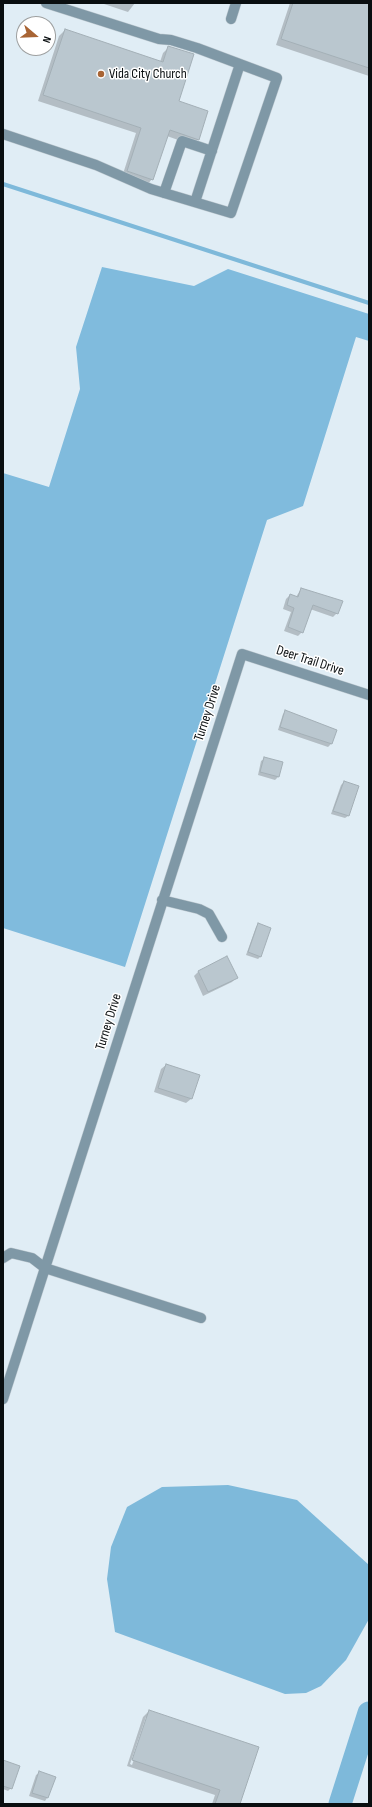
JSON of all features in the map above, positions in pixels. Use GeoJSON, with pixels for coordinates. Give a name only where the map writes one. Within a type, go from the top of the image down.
{"type":"FeatureCollection","features":[{"type":"Feature","properties":{"kind":"street"},"geometry":{"type":"LineString","coordinates":[[3,134],[96,165],[164,193],[231,213],[276,78],[171,40],[159,39],[46,3]]}},
{"type":"Feature","properties":{"kind":"street"},"geometry":{"type":"LineString","coordinates":[[232,19],[236,3]]}},
{"type":"Feature","properties":{"kind":"street"},"geometry":{"type":"LineString","coordinates":[[194,202],[240,64]]}},
{"type":"Feature","properties":{"kind":"street"},"geometry":{"type":"LineString","coordinates":[[164,193],[182,141],[212,151]]}},
{"type":"Feature","properties":{"kind":"street","name":"Deer Trail Drive"},"geometry":{"type":"LineString","coordinates":[[242,654],[369,695]]}},
{"type":"Feature","properties":{"kind":"street","name":"Turney Drive"},"geometry":{"type":"LineString","coordinates":[[3,1399],[242,654]]}},
{"type":"Feature","properties":{"kind":"street"},"geometry":{"type":"LineString","coordinates":[[162,900],[199,909],[210,914],[222,936]]}},
{"type":"Feature","properties":{"kind":"street"},"geometry":{"type":"LineString","coordinates":[[3,1258],[10,1253],[32,1258],[45,1268],[201,1318]]}},
{"type":"Feature","properties":{"kind":"shaded area"},"geometry":{"type":"Polygon","coordinates":[[[102,267],[194,286],[228,269],[369,314],[369,341],[356,337],[303,506],[267,520],[125,967],[3,928],[3,473],[49,487],[80,389],[76,347],[102,267]]]}},
{"type":"Feature","properties":{"kind":"shaded area"},"geometry":{"type":"Polygon","coordinates":[[[228,1485],[297,1500],[369,1565],[369,1619],[346,1660],[321,1686],[306,1693],[285,1694],[115,1632],[107,1579],[111,1547],[127,1507],[162,1487],[228,1485]]]}},
{"type":"Feature","properties":{"kind":"building"},"geometry":{"type":"Polygon","coordinates":[[[293,3],[369,3],[369,68],[281,39],[293,3]]]}},
{"type":"Feature","properties":{"kind":"building"},"geometry":{"type":"Polygon","coordinates":[[[65,29],[163,62],[168,46],[194,54],[179,101],[208,111],[199,140],[170,130],[153,180],[127,171],[141,128],[43,95],[65,29]]]}},
{"type":"Feature","properties":{"kind":"building"},"geometry":{"type":"Polygon","coordinates":[[[301,588],[343,601],[338,614],[313,605],[303,633],[288,627],[294,608],[287,605],[290,594],[298,597],[301,588]]]}},
{"type":"Feature","properties":{"kind":"building"},"geometry":{"type":"Polygon","coordinates":[[[285,710],[337,730],[332,744],[280,727],[285,710]]]}},
{"type":"Feature","properties":{"kind":"building"},"geometry":{"type":"Polygon","coordinates":[[[264,757],[283,762],[279,777],[260,772],[264,757]]]}},
{"type":"Feature","properties":{"kind":"building"},"geometry":{"type":"Polygon","coordinates":[[[344,781],[359,786],[349,816],[333,811],[344,781]]]}},
{"type":"Feature","properties":{"kind":"building"},"geometry":{"type":"Polygon","coordinates":[[[258,923],[271,928],[261,957],[248,952],[258,923]]]}},
{"type":"Feature","properties":{"kind":"building"},"geometry":{"type":"Polygon","coordinates":[[[227,956],[238,978],[208,992],[198,971],[227,956]]]}},
{"type":"Feature","properties":{"kind":"building"},"geometry":{"type":"Polygon","coordinates":[[[166,1064],[200,1075],[192,1099],[158,1088],[166,1064]]]}},
{"type":"Feature","properties":{"kind":"building"},"geometry":{"type":"Polygon","coordinates":[[[149,1710],[259,1747],[240,1804],[215,1804],[220,1790],[132,1760],[149,1710]]]}},
{"type":"Feature","properties":{"kind":"building"},"geometry":{"type":"Polygon","coordinates":[[[3,1760],[20,1766],[12,1789],[3,1786],[3,1760]]]}},
{"type":"Feature","properties":{"kind":"building"},"geometry":{"type":"Polygon","coordinates":[[[39,1771],[56,1777],[48,1798],[32,1793],[39,1771]]]}},
{"type":"Feature","properties":{"kind":"waterway"},"geometry":{"type":"LineString","coordinates":[[3,184],[369,303]]}},
{"type":"Feature","properties":{"kind":"waterway"},"geometry":{"type":"LineString","coordinates":[[340,1804],[369,1713]]}},
{"type":"Feature","properties":{"kind":"place","name":"Vida City Church"},"geometry":{"type":"Point","coordinates":[101,74]}}]}
